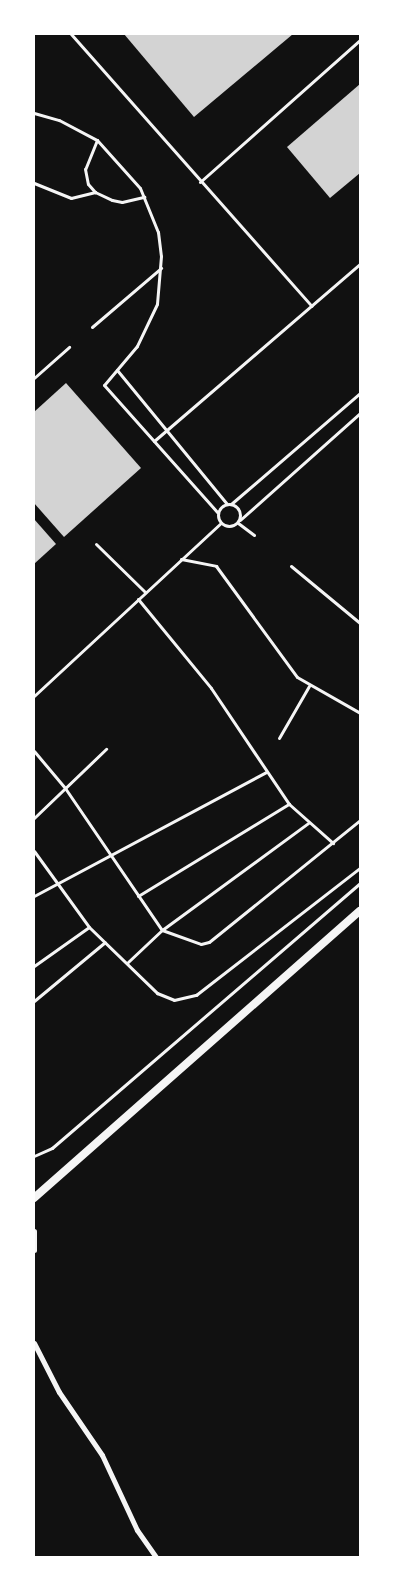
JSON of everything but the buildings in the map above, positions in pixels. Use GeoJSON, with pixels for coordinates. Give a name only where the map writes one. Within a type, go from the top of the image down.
{"type":"FeatureCollection","features":[{"type":"Feature","properties":{"kind":"street"},"geometry":{"type":"LineString","coordinates":[[34,1198],[360,911]]}},
{"type":"Feature","properties":{"kind":"street"},"geometry":{"type":"LineString","coordinates":[[34,1231],[34,1250]]}},
{"type":"Feature","properties":{"kind":"street"},"geometry":{"type":"LineString","coordinates":[[34,1343],[59,1392],[102,1455],[137,1530],[156,1557]]}},
{"type":"Feature","properties":{"kind":"lane"},"geometry":{"type":"LineString","coordinates":[[72,34],[200,182],[312,306]]}},
{"type":"Feature","properties":{"kind":"lane"},"geometry":{"type":"LineString","coordinates":[[200,182],[360,40]]}},
{"type":"Feature","properties":{"kind":"lane"},"geometry":{"type":"LineString","coordinates":[[34,113],[59,120],[96,140],[119,162],[144,197],[158,232],[161,267],[157,304],[152,318],[137,346],[104,385],[105,389],[218,513],[221,523]]}},
{"type":"Feature","properties":{"kind":"lane"},"geometry":{"type":"LineString","coordinates":[[96,140],[85,169],[85,178],[95,192],[122,202],[144,197]]}},
{"type":"Feature","properties":{"kind":"lane"},"geometry":{"type":"LineString","coordinates":[[34,182],[71,198],[95,192]]}},
{"type":"Feature","properties":{"kind":"lane"},"geometry":{"type":"LineString","coordinates":[[154,441],[360,264]]}},
{"type":"Feature","properties":{"kind":"lane"},"geometry":{"type":"LineString","coordinates":[[92,327],[161,267]]}},
{"type":"Feature","properties":{"kind":"lane"},"geometry":{"type":"LineString","coordinates":[[34,378],[69,347]]}},
{"type":"Feature","properties":{"kind":"lane"},"geometry":{"type":"LineString","coordinates":[[117,370],[166,431],[229,504],[239,510],[239,522],[254,535]]}},
{"type":"Feature","properties":{"kind":"lane"},"geometry":{"type":"LineString","coordinates":[[218,513],[360,392]]}},
{"type":"Feature","properties":{"kind":"lane"},"geometry":{"type":"LineString","coordinates":[[221,523],[231,527],[239,522],[360,413]]}},
{"type":"Feature","properties":{"kind":"lane"},"geometry":{"type":"LineString","coordinates":[[34,696],[221,523]]}},
{"type":"Feature","properties":{"kind":"lane"},"geometry":{"type":"LineString","coordinates":[[96,544],[145,592]]}},
{"type":"Feature","properties":{"kind":"lane"},"geometry":{"type":"LineString","coordinates":[[181,559],[211,564],[221,571],[282,660],[309,686],[360,713]]}},
{"type":"Feature","properties":{"kind":"lane"},"geometry":{"type":"LineString","coordinates":[[291,566],[360,623]]}},
{"type":"Feature","properties":{"kind":"lane"},"geometry":{"type":"LineString","coordinates":[[138,599],[211,688],[289,804],[308,823],[333,843]]}},
{"type":"Feature","properties":{"kind":"lane"},"geometry":{"type":"LineString","coordinates":[[279,738],[309,686]]}},
{"type":"Feature","properties":{"kind":"lane"},"geometry":{"type":"LineString","coordinates":[[34,750],[65,788],[162,930],[201,944],[209,942],[360,820]]}},
{"type":"Feature","properties":{"kind":"lane"},"geometry":{"type":"LineString","coordinates":[[34,818],[106,750]]}},
{"type":"Feature","properties":{"kind":"lane"},"geometry":{"type":"LineString","coordinates":[[34,896],[58,881],[111,857],[266,772]]}},
{"type":"Feature","properties":{"kind":"lane"},"geometry":{"type":"LineString","coordinates":[[138,896],[289,804]]}},
{"type":"Feature","properties":{"kind":"lane"},"geometry":{"type":"LineString","coordinates":[[128,962],[162,930],[308,823]]}},
{"type":"Feature","properties":{"kind":"lane"},"geometry":{"type":"LineString","coordinates":[[34,851],[58,881],[89,927],[164,998],[188,998],[360,868]]}},
{"type":"Feature","properties":{"kind":"lane"},"geometry":{"type":"LineString","coordinates":[[34,1156],[52,1148],[360,883]]}},
{"type":"Feature","properties":{"kind":"lane"},"geometry":{"type":"LineString","coordinates":[[34,966],[89,927]]}},
{"type":"Feature","properties":{"kind":"lane"},"geometry":{"type":"LineString","coordinates":[[34,1002],[105,942]]}}]}
